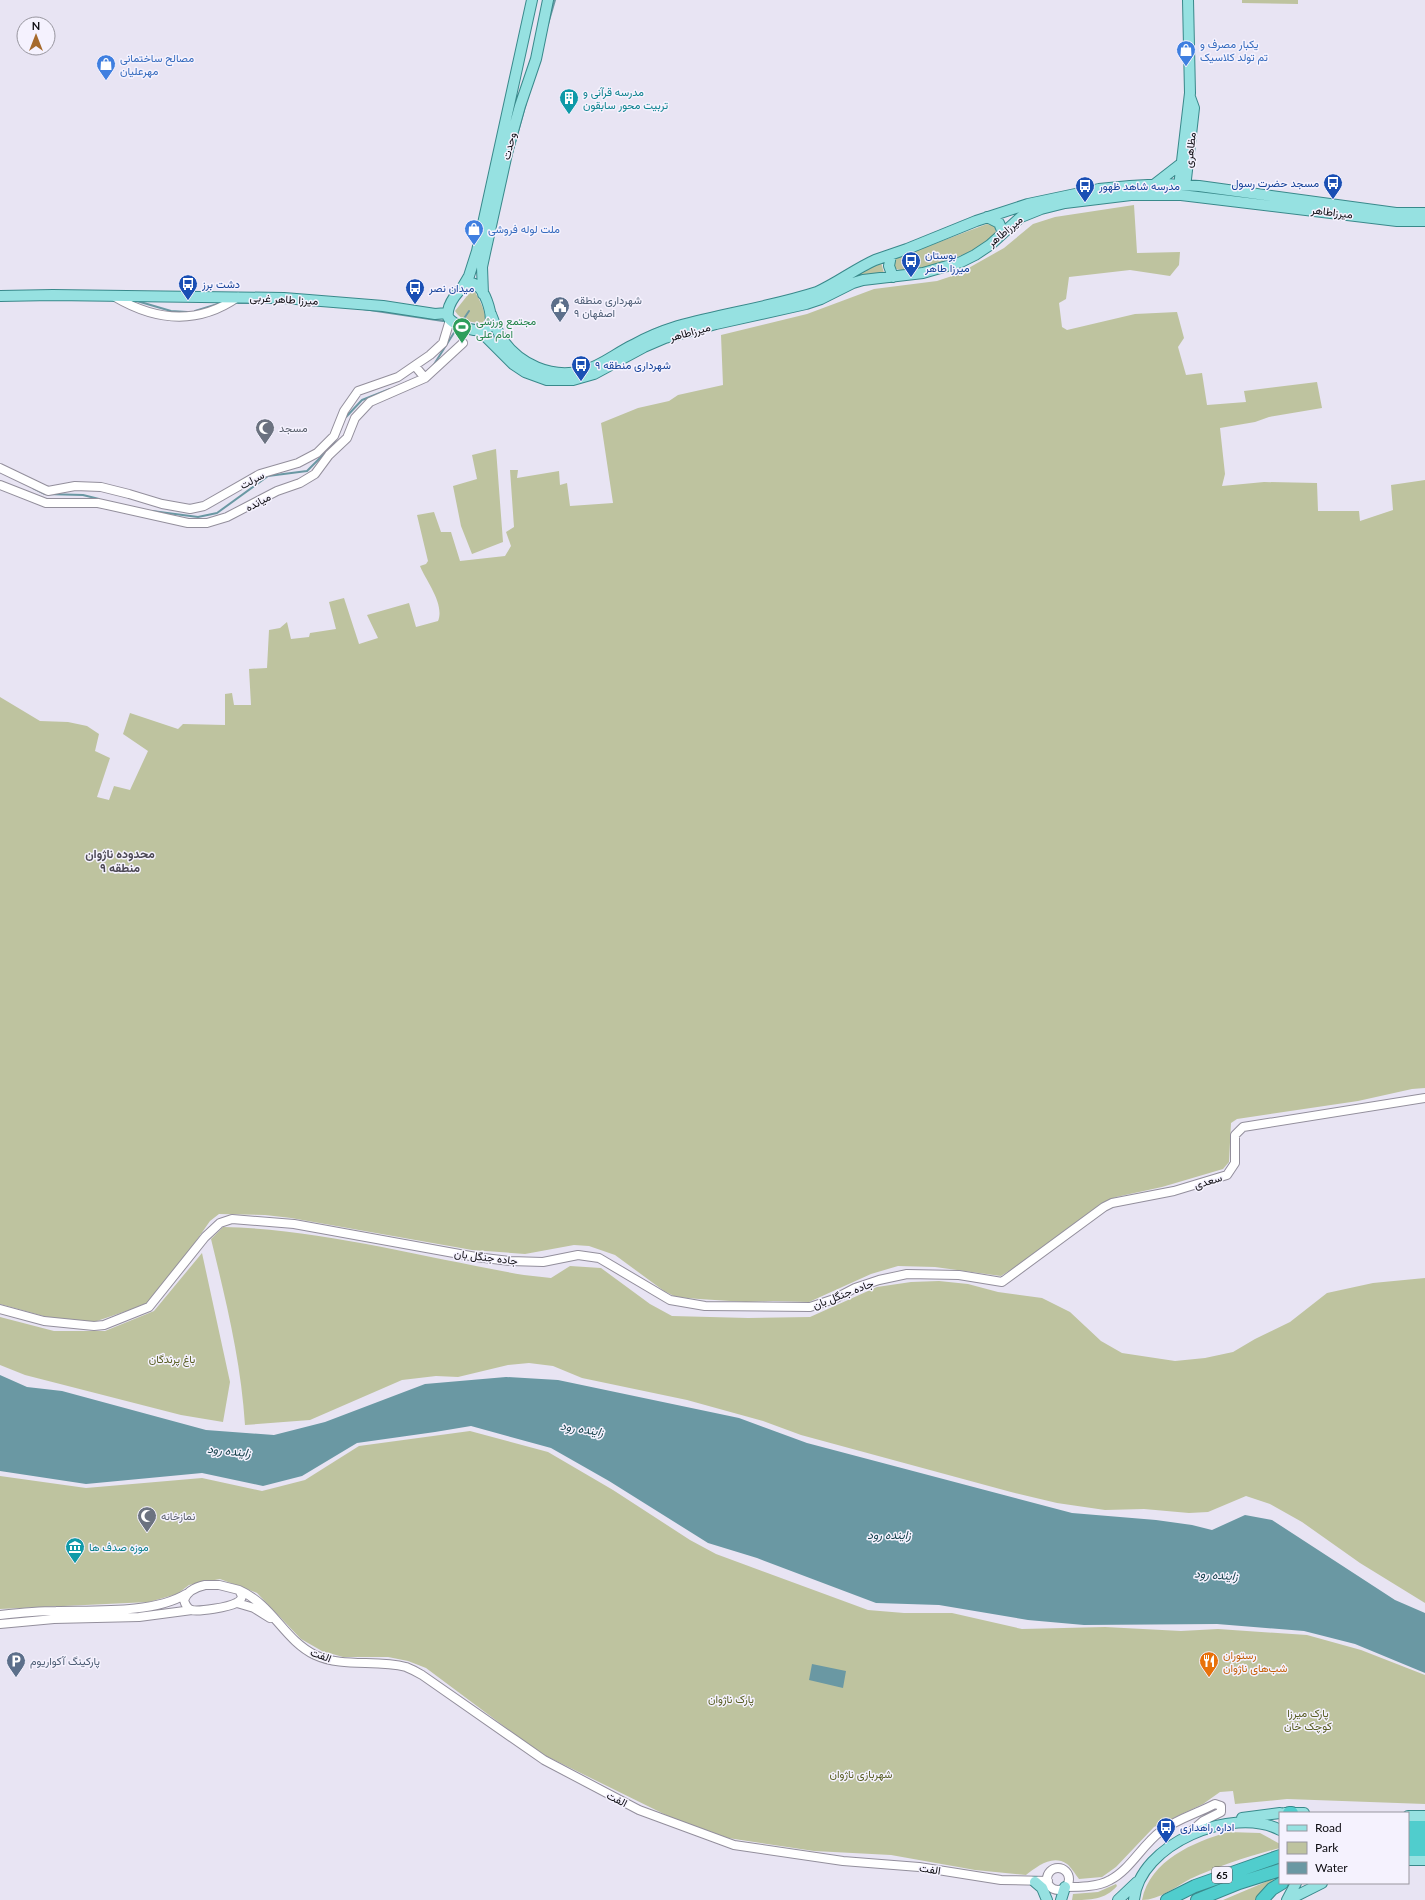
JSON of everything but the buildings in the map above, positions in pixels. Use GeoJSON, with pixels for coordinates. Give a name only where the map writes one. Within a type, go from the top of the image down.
{"type":"FeatureCollection","features":[{"type":"Feature","properties":{"kind":"highway"},"geometry":{"type":"LineString","coordinates":[[1409,1827],[1425,1827]]}},
{"type":"Feature","properties":{"kind":"highway"},"geometry":{"type":"LineString","coordinates":[[1409,1838],[1425,1838]]}},
{"type":"Feature","properties":{"kind":"highway"},"geometry":{"type":"LineString","coordinates":[[1409,1850],[1425,1850]]}},
{"type":"Feature","properties":{"kind":"highway","name":"65"},"geometry":{"type":"LineString","coordinates":[[1167,1900],[1195,1886],[1279,1856]]}},
{"type":"Feature","properties":{"kind":"highway","name":"65"},"geometry":{"type":"LineString","coordinates":[[1198,1900],[1239,1883],[1279,1870]]}},
{"type":"Feature","properties":{"kind":"highway"},"geometry":{"type":"LineString","coordinates":[[1262,1900],[1272,1889],[1280,1884]]}},
{"type":"Feature","properties":{"kind":"main road","name":"وحدت"},"geometry":{"type":"LineString","coordinates":[[462,288],[469,276],[477,251],[532,0]]}},
{"type":"Feature","properties":{"kind":"main road","name":"وحدت"},"geometry":{"type":"LineString","coordinates":[[483,294],[482,267],[484,253],[508,149],[532,70],[548,0]]}},
{"type":"Feature","properties":{"kind":"main road","name":"مظاهری"},"geometry":{"type":"LineString","coordinates":[[1181,190],[1180,178],[1185,166],[1190,97],[1188,0]]}},
{"type":"Feature","properties":{"kind":"main road"},"geometry":{"type":"LineString","coordinates":[[522,46],[530,53],[538,47]]}},
{"type":"Feature","properties":{"kind":"main road"},"geometry":{"type":"LineString","coordinates":[[518,65],[525,61],[530,63],[532,70]]}},
{"type":"Feature","properties":{"kind":"main road"},"geometry":{"type":"LineString","coordinates":[[1154,185],[1185,166],[1199,186]]}},
{"type":"Feature","properties":{"kind":"main road","name":"میرزاطاهر"},"geometry":{"type":"LineString","coordinates":[[490,314],[501,338],[526,362],[548,371],[571,373],[593,367],[632,345],[674,328],[817,292],[829,287],[859,268],[987,217],[1028,204],[1099,189],[1154,185],[1397,221],[1425,220]]}},
{"type":"Feature","properties":{"kind":"main road","name":"میرزاطاهر"},"geometry":{"type":"LineString","coordinates":[[480,331],[513,364],[525,372],[547,380],[573,380],[594,374],[644,347],[665,338],[716,324],[806,304],[821,299],[853,283],[863,280],[923,273],[961,262],[990,245],[1003,232],[1028,213],[1059,205],[1101,198],[1181,190],[1199,186],[1396,213],[1425,213]]}},
{"type":"Feature","properties":{"kind":"main road"},"geometry":{"type":"LineString","coordinates":[[987,217],[999,223],[1003,232]]}},
{"type":"Feature","properties":{"kind":"main road"},"geometry":{"type":"LineString","coordinates":[[891,255],[889,266],[893,277]]}},
{"type":"Feature","properties":{"kind":"main road"},"geometry":{"type":"LineString","coordinates":[[476,284],[483,294],[490,314],[490,326],[488,329],[480,331],[448,317],[450,303],[466,285],[476,284]]}},
{"type":"Feature","properties":{"kind":"main road","name":"میرزا طاهر غربی"},"geometry":{"type":"LineString","coordinates":[[0,296],[238,297],[345,303],[435,314],[448,317]]}},
{"type":"Feature","properties":{"kind":"main road"},"geometry":{"type":"LineString","coordinates":[[1118,1900],[1141,1878],[1152,1862],[1182,1839],[1219,1824],[1249,1816],[1279,1813]]}},
{"type":"Feature","properties":{"kind":"main road"},"geometry":{"type":"LineString","coordinates":[[1409,1816],[1425,1816]]}},
{"type":"Feature","properties":{"kind":"main road"},"geometry":{"type":"LineString","coordinates":[[1219,1824],[1256,1822],[1271,1825],[1279,1829]]}},
{"type":"Feature","properties":{"kind":"main road"},"geometry":{"type":"LineString","coordinates":[[1409,1860],[1425,1860]]}},
{"type":"Feature","properties":{"kind":"main road"},"geometry":{"type":"LineString","coordinates":[[1134,1896],[1141,1878]]}},
{"type":"Feature","properties":{"kind":"main road"},"geometry":{"type":"LineString","coordinates":[[1035,1882],[1042,1888],[1047,1900]]}},
{"type":"Feature","properties":{"kind":"main road"},"geometry":{"type":"LineString","coordinates":[[1287,1900],[1295,1884]]}},
{"type":"Feature","properties":{"kind":"main road"},"geometry":{"type":"LineString","coordinates":[[1287,1900],[1318,1885]]}},
{"type":"Feature","properties":{"kind":"main road"},"geometry":{"type":"LineString","coordinates":[[1306,1900],[1318,1885]]}},
{"type":"Feature","properties":{"kind":"main road"},"geometry":{"type":"LineString","coordinates":[[1061,1900],[1065,1888]]}},
{"type":"Feature","properties":{"kind":"street"},"geometry":{"type":"LineString","coordinates":[[115,297],[138,309],[163,315],[184,316],[210,312],[238,297]]}},
{"type":"Feature","properties":{"kind":"street"},"geometry":{"type":"LineString","coordinates":[[448,317],[448,346]]}},
{"type":"Feature","properties":{"kind":"street","name":"میانده"},"geometry":{"type":"LineString","coordinates":[[0,485],[46,503],[98,503],[188,523],[207,523],[227,517],[277,491],[300,483],[315,474],[328,455],[346,438],[355,418],[370,402],[424,377],[448,346],[463,343]]}},
{"type":"Feature","properties":{"kind":"street","name":"سرلت"},"geometry":{"type":"LineString","coordinates":[[0,468],[48,491],[75,486],[101,487],[162,504],[190,509],[204,506],[260,474],[298,463],[317,453],[334,436],[344,411],[358,391],[398,377],[430,355],[448,346]]}},
{"type":"Feature","properties":{"kind":"street"},"geometry":{"type":"LineString","coordinates":[[415,366],[424,377]]}},
{"type":"Feature","properties":{"kind":"street","name":"سعدی"},"geometry":{"type":"LineString","coordinates":[[1002,1282],[1108,1205],[1174,1191],[1227,1175],[1235,1163],[1235,1135],[1243,1127],[1425,1098]]}},
{"type":"Feature","properties":{"kind":"street","name":"جاده جنگل بان"},"geometry":{"type":"LineString","coordinates":[[0,1309],[44,1321],[94,1326],[104,1325],[148,1307],[205,1237],[220,1223],[232,1219],[294,1224],[510,1262],[543,1262],[578,1255],[599,1258],[670,1300],[704,1306],[810,1307],[834,1299],[854,1288],[879,1280],[907,1274],[959,1275],[1002,1282]]}},
{"type":"Feature","properties":{"kind":"street","name":"الفت"},"geometry":{"type":"LineString","coordinates":[[186,1594],[205,1585],[219,1585],[239,1590],[253,1596],[304,1648],[316,1655],[328,1660],[406,1667],[422,1674],[544,1760],[639,1810],[709,1837],[734,1845],[842,1861],[919,1867],[1000,1880],[1035,1882],[1048,1881]]}},
{"type":"Feature","properties":{"kind":"street"},"geometry":{"type":"LineString","coordinates":[[237,1603],[240,1601],[242,1596],[239,1590]]}},
{"type":"Feature","properties":{"kind":"street"},"geometry":{"type":"LineString","coordinates":[[0,1615],[146,1607],[169,1603],[186,1594]]}},
{"type":"Feature","properties":{"kind":"street"},"geometry":{"type":"LineString","coordinates":[[186,1594],[184,1604],[192,1610]]}},
{"type":"Feature","properties":{"kind":"street"},"geometry":{"type":"LineString","coordinates":[[169,1603],[175,1606],[175,1610],[170,1613]]}},
{"type":"Feature","properties":{"kind":"street"},"geometry":{"type":"LineString","coordinates":[[0,1624],[54,1619],[139,1617],[218,1608],[237,1603],[259,1610],[285,1630]]}},
{"type":"Feature","properties":{"kind":"street"},"geometry":{"type":"LineString","coordinates":[[1065,1888],[1069,1878],[1063,1870],[1052,1871],[1048,1881],[1049,1885],[1055,1890],[1110,1881],[1125,1870],[1138,1853],[1161,1832],[1181,1820],[1216,1804],[1221,1806],[1222,1810],[1219,1813],[1203,1822],[1182,1839]]}},
{"type":"Feature","properties":{"kind":"green space"},"geometry":{"type":"Polygon","coordinates":[[[1242,0],[1298,0],[1298,4],[1242,3],[1242,0]]]}},
{"type":"Feature","properties":{"kind":"green space"},"geometry":{"type":"Polygon","coordinates":[[[1134,205],[1137,253],[1180,252],[1179,265],[1170,276],[1130,270],[1069,277],[1066,299],[1059,303],[1062,327],[1067,330],[1135,314],[1177,312],[1184,338],[1178,347],[1186,375],[1202,373],[1207,405],[1246,402],[1244,391],[1317,382],[1322,408],[1269,417],[1255,422],[1220,428],[1225,474],[1222,486],[1264,482],[1317,483],[1318,511],[1359,511],[1360,521],[1393,510],[1391,485],[1425,480],[1425,1088],[1412,1089],[1358,1101],[1237,1119],[1231,1123],[1229,1162],[1223,1169],[1162,1187],[1116,1197],[1102,1203],[1001,1276],[935,1267],[898,1266],[871,1274],[809,1302],[746,1302],[699,1299],[676,1297],[664,1291],[615,1255],[589,1246],[574,1245],[525,1254],[472,1250],[291,1218],[265,1215],[219,1214],[210,1221],[187,1254],[147,1304],[94,1322],[47,1317],[0,1304],[0,697],[40,721],[68,722],[87,726],[99,734],[95,751],[110,758],[97,797],[109,800],[114,786],[130,790],[148,751],[123,734],[130,713],[178,729],[183,724],[225,725],[225,694],[232,693],[234,705],[251,705],[249,669],[267,668],[269,630],[280,628],[287,622],[291,639],[309,637],[310,633],[336,629],[329,602],[344,598],[359,644],[378,638],[367,615],[409,603],[416,627],[438,621],[439,607],[437,600],[420,566],[426,564],[428,561],[417,515],[434,512],[441,532],[451,532],[460,561],[505,556],[511,546],[506,532],[514,527],[510,470],[518,470],[517,478],[559,471],[560,485],[567,483],[570,506],[613,503],[601,423],[638,408],[669,401],[678,395],[723,385],[721,335],[807,314],[874,289],[937,281],[958,274],[1004,248],[1033,224],[1055,217],[1134,205]]]}},
{"type":"Feature","properties":{"kind":"green space"},"geometry":{"type":"Polygon","coordinates":[[[987,224],[995,226],[996,233],[971,251],[950,260],[924,268],[902,270],[894,268],[894,259],[987,224]]]}},
{"type":"Feature","properties":{"kind":"green space"},"geometry":{"type":"Polygon","coordinates":[[[881,262],[884,273],[843,283],[881,262]]]}},
{"type":"Feature","properties":{"kind":"green space"},"geometry":{"type":"Polygon","coordinates":[[[471,291],[475,292],[481,303],[485,314],[486,323],[477,323],[464,320],[455,311],[471,291]]]}},
{"type":"Feature","properties":{"kind":"green space"},"geometry":{"type":"Polygon","coordinates":[[[496,449],[503,542],[472,554],[461,526],[453,486],[477,479],[472,455],[496,449]]]}},
{"type":"Feature","properties":{"kind":"green space"},"geometry":{"type":"Polygon","coordinates":[[[223,1227],[298,1233],[374,1245],[524,1275],[551,1278],[570,1266],[601,1268],[650,1304],[672,1316],[748,1318],[810,1317],[877,1287],[911,1282],[939,1281],[968,1284],[998,1292],[1042,1298],[1070,1312],[1101,1341],[1122,1353],[1175,1361],[1205,1358],[1233,1352],[1255,1339],[1290,1322],[1327,1293],[1373,1283],[1425,1278],[1425,1603],[1360,1563],[1302,1522],[1270,1504],[1246,1496],[1208,1512],[1189,1513],[1144,1509],[1105,1510],[1057,1503],[801,1435],[763,1421],[687,1400],[582,1378],[553,1366],[529,1363],[508,1365],[458,1377],[436,1376],[402,1380],[310,1420],[245,1425],[236,1354],[211,1239],[223,1227]]]}},
{"type":"Feature","properties":{"kind":"green space","name":"باغ پرندگان"},"geometry":{"type":"Polygon","coordinates":[[[202,1253],[230,1382],[223,1422],[181,1415],[25,1375],[0,1365],[0,1317],[54,1331],[105,1331],[154,1311],[202,1253]]]}},
{"type":"Feature","properties":{"kind":"green space","name":"پارک ناژوان"},"geometry":{"type":"Polygon","coordinates":[[[470,1431],[548,1452],[613,1490],[690,1540],[716,1554],[868,1610],[904,1613],[952,1613],[1022,1629],[1105,1627],[1181,1631],[1218,1629],[1307,1635],[1361,1650],[1425,1675],[1425,1804],[1287,1799],[1235,1804],[1233,1791],[1220,1792],[1203,1804],[1154,1827],[1116,1867],[1102,1877],[1079,1879],[1067,1864],[1056,1860],[1050,1861],[1035,1868],[1026,1875],[975,1870],[891,1855],[814,1851],[728,1838],[670,1817],[540,1753],[426,1668],[408,1661],[388,1657],[343,1657],[322,1651],[301,1639],[257,1593],[220,1579],[189,1585],[177,1594],[149,1602],[0,1609],[0,1476],[86,1488],[202,1478],[262,1491],[305,1480],[359,1446],[470,1431]]]}},
{"type":"Feature","properties":{"kind":"green space"},"geometry":{"type":"Polygon","coordinates":[[[1228,1832],[1260,1833],[1279,1843],[1279,1848],[1223,1866],[1190,1879],[1155,1898],[1142,1900],[1147,1886],[1154,1874],[1164,1864],[1188,1847],[1228,1832]]]}},
{"type":"Feature","properties":{"kind":"green space"},"geometry":{"type":"Polygon","coordinates":[[[1275,1878],[1255,1900],[1223,1900],[1275,1878]]]}},
{"type":"Feature","properties":{"kind":"green space"},"geometry":{"type":"Polygon","coordinates":[[[1116,1884],[1117,1886],[1112,1891],[1102,1897],[1072,1900],[1073,1894],[1098,1892],[1116,1884]]]}},
{"type":"Feature","properties":{"kind":"water","name":"زاینده رود"},"geometry":{"type":"Polygon","coordinates":[[[0,1375],[27,1387],[62,1391],[206,1430],[274,1435],[325,1422],[425,1384],[506,1377],[558,1380],[739,1418],[807,1443],[1072,1513],[1156,1520],[1192,1525],[1212,1530],[1245,1515],[1272,1520],[1395,1600],[1425,1613],[1425,1673],[1355,1644],[1304,1631],[1217,1624],[1084,1625],[1028,1620],[939,1605],[876,1603],[757,1558],[708,1543],[609,1481],[551,1448],[471,1426],[357,1443],[302,1476],[263,1486],[202,1473],[86,1484],[0,1471],[0,1375]]]}},
{"type":"Feature","properties":{"kind":"water"},"geometry":{"type":"Polygon","coordinates":[[[812,1664],[846,1671],[843,1688],[809,1680],[812,1664]]]}},
{"type":"Feature","properties":{"kind":"waterway"},"geometry":{"type":"LineString","coordinates":[[548,24],[555,0]]}},
{"type":"Feature","properties":{"kind":"waterway"},"geometry":{"type":"LineString","coordinates":[[511,157],[526,103]]}},
{"type":"Feature","properties":{"kind":"waterway"},"geometry":{"type":"LineString","coordinates":[[137,301],[171,311],[187,312]]}},
{"type":"Feature","properties":{"kind":"waterway"},"geometry":{"type":"LineString","coordinates":[[195,311],[221,303]]}},
{"type":"Feature","properties":{"kind":"waterway"},"geometry":{"type":"LineString","coordinates":[[238,303],[278,303]]}},
{"type":"Feature","properties":{"kind":"waterway"},"geometry":{"type":"LineString","coordinates":[[288,304],[297,304]]}},
{"type":"Feature","properties":{"kind":"waterway"},"geometry":{"type":"LineString","coordinates":[[363,309],[443,321]]}},
{"type":"Feature","properties":{"kind":"waterway"},"geometry":{"type":"LineString","coordinates":[[461,323],[469,311]]}},
{"type":"Feature","properties":{"kind":"waterway"},"geometry":{"type":"LineString","coordinates":[[433,366],[457,328]]}},
{"type":"Feature","properties":{"kind":"waterway"},"geometry":{"type":"LineString","coordinates":[[346,417],[362,400],[390,389]]}},
{"type":"Feature","properties":{"kind":"waterway"},"geometry":{"type":"LineString","coordinates":[[152,511],[198,517],[217,513],[268,476],[307,471],[332,446],[336,439]]}},
{"type":"Feature","properties":{"kind":"waterway"},"geometry":{"type":"LineString","coordinates":[[33,488],[45,494],[83,495],[99,499]]}},
{"type":"Feature","properties":{"kind":"place","name":"یکبار مصرف و تم تولد کلاسیک"},"geometry":{"type":"Point","coordinates":[1186,67]}},
{"type":"Feature","properties":{"kind":"place","name":"مصالح ساختمانی مهرعلیان"},"geometry":{"type":"Point","coordinates":[106,81]}},
{"type":"Feature","properties":{"kind":"place","name":"مدرسه قرآنی و تربیت محور سابقون"},"geometry":{"type":"Point","coordinates":[569,115]}},
{"type":"Feature","properties":{"kind":"place","name":"مسجد حضرت رسول"},"geometry":{"type":"Point","coordinates":[1333,200]}},
{"type":"Feature","properties":{"kind":"place","name":"مدرسه شاهد ظهور"},"geometry":{"type":"Point","coordinates":[1085,203]}},
{"type":"Feature","properties":{"kind":"place","name":"ملت لوله فروشی"},"geometry":{"type":"Point","coordinates":[474,246]}},
{"type":"Feature","properties":{"kind":"place","name":"بوستان میرزا طاهر"},"geometry":{"type":"Point","coordinates":[911,278]}},
{"type":"Feature","properties":{"kind":"place","name":"دشت برز"},"geometry":{"type":"Point","coordinates":[188,301]}},
{"type":"Feature","properties":{"kind":"place","name":"میدان نصر"},"geometry":{"type":"Point","coordinates":[415,305]}},
{"type":"Feature","properties":{"kind":"place","name":"شهرداری منطقه ۹ اصفهان"},"geometry":{"type":"Point","coordinates":[560,323]}},
{"type":"Feature","properties":{"kind":"place","name":"مجتمع ورزشی امام علی"},"geometry":{"type":"Point","coordinates":[462,344]}},
{"type":"Feature","properties":{"kind":"place","name":"شهرداری منطقه ۹"},"geometry":{"type":"Point","coordinates":[581,382]}},
{"type":"Feature","properties":{"kind":"place","name":"مسجد"},"geometry":{"type":"Point","coordinates":[265,445]}},
{"type":"Feature","properties":{"kind":"place","name":"نمازخانه"},"geometry":{"type":"Point","coordinates":[147,1533]}},
{"type":"Feature","properties":{"kind":"place","name":"موزه صدف ها"},"geometry":{"type":"Point","coordinates":[75,1564]}},
{"type":"Feature","properties":{"kind":"place","name":"پارکینگ آکواریوم"},"geometry":{"type":"Point","coordinates":[16,1678]}},
{"type":"Feature","properties":{"kind":"place","name":"رستوران شب‌های ناژوان"},"geometry":{"type":"Point","coordinates":[1209,1678]}},
{"type":"Feature","properties":{"kind":"place","name":"اداره راهداری"},"geometry":{"type":"Point","coordinates":[1166,1844]}},
{"type":"Feature","properties":{"kind":"district","name":"محدوده ناژوان منطقه ۹"},"geometry":{"type":"Point","coordinates":[120,861]}},
{"type":"Feature","properties":{"kind":"park label","name":"پارک میرزا کوچک خان"},"geometry":{"type":"Point","coordinates":[1308,1719]}},
{"type":"Feature","properties":{"kind":"park label","name":"شهربازی ناژوان"},"geometry":{"type":"Point","coordinates":[861,1774]}}]}
